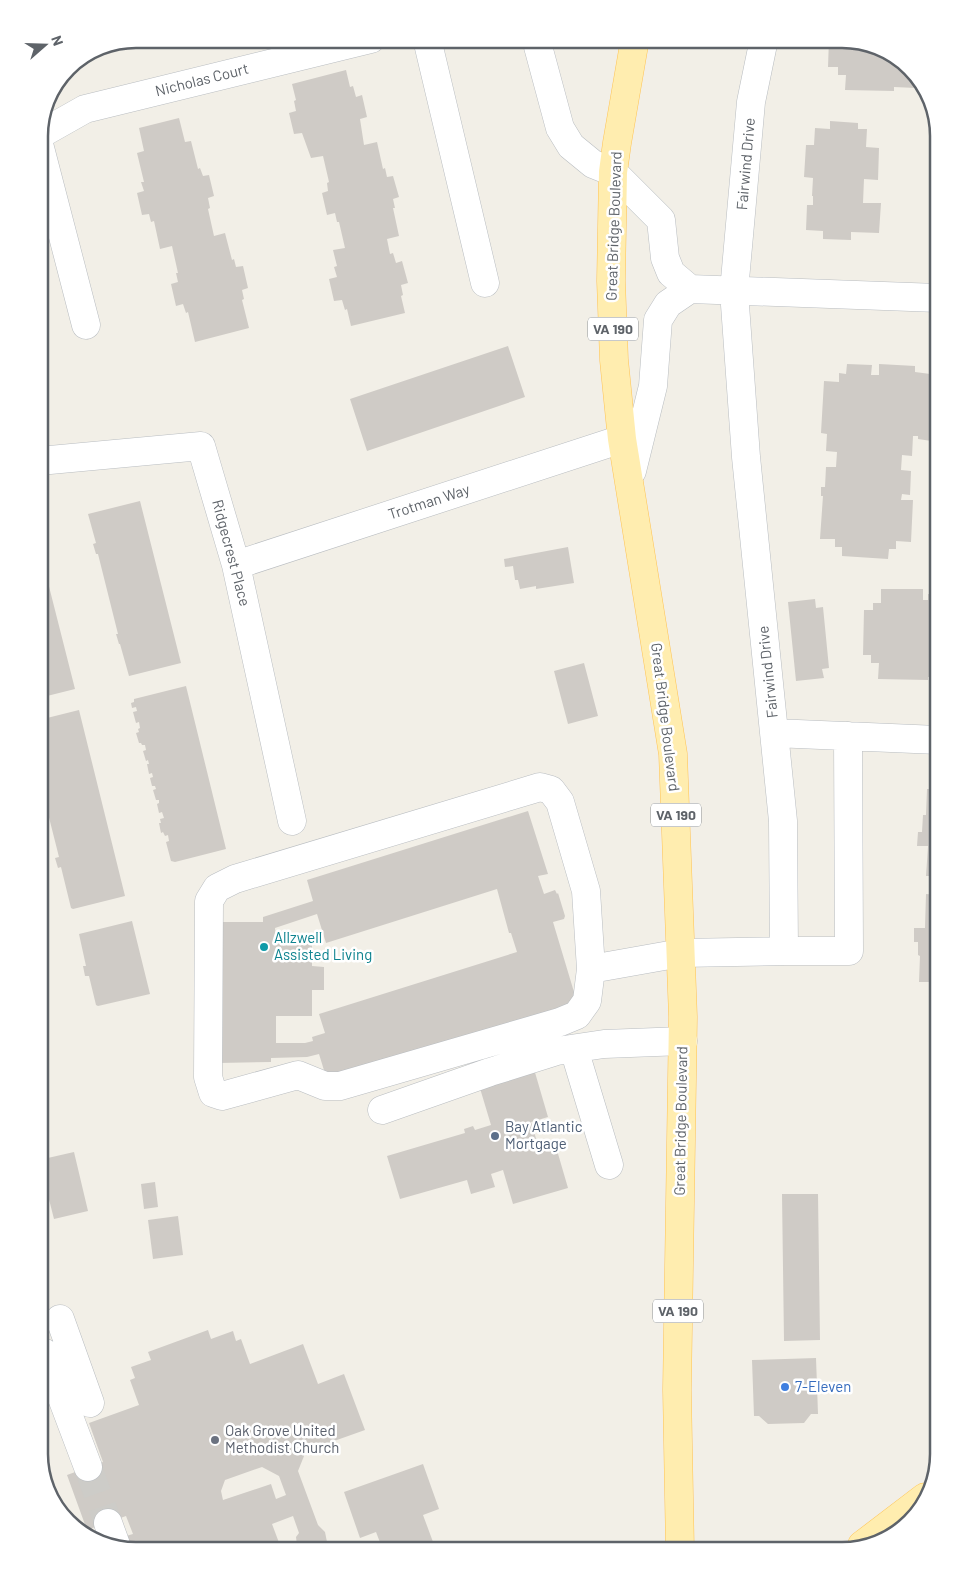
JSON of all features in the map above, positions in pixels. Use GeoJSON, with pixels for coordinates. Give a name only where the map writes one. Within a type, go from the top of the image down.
{"type":"FeatureCollection","features":[{"type":"Feature","properties":{"kind":"main road","name":"Great Bridge Boulevard"},"geometry":{"type":"LineString","coordinates":[[633,48],[616,143],[613,172],[611,290],[614,360],[622,439],[673,754],[683,1041],[678,1380],[681,1539]]}},
{"type":"Feature","properties":{"kind":"main road"},"geometry":{"type":"LineString","coordinates":[[877,1533],[910,1508]]}},
{"type":"Feature","properties":{"kind":"street","name":"Nicholas Court"},"geometry":{"type":"LineString","coordinates":[[48,130],[85,109],[334,48]]}},
{"type":"Feature","properties":{"kind":"street"},"geometry":{"type":"LineString","coordinates":[[429,48],[484,283]]}},
{"type":"Feature","properties":{"kind":"street"},"geometry":{"type":"LineString","coordinates":[[538,48],[560,128],[571,146],[577,153],[593,164],[613,172],[661,220],[665,258],[671,273],[690,289]]}},
{"type":"Feature","properties":{"kind":"street","name":"Fairwind Drive"},"geometry":{"type":"LineString","coordinates":[[762,48],[751,102],[734,291],[746,456],[783,821],[784,951]]}},
{"type":"Feature","properties":{"kind":"street"},"geometry":{"type":"LineString","coordinates":[[48,179],[86,325]]}},
{"type":"Feature","properties":{"kind":"street"},"geometry":{"type":"LineString","coordinates":[[629,484],[653,386],[658,320],[668,304],[690,289],[929,298]]}},
{"type":"Feature","properties":{"kind":"street","name":"Trotman Way"},"geometry":{"type":"LineString","coordinates":[[236,565],[622,439]]}},
{"type":"Feature","properties":{"kind":"street","name":"Ridgecrest Place"},"geometry":{"type":"LineString","coordinates":[[48,460],[201,446],[236,565],[292,820]]}},
{"type":"Feature","properties":{"kind":"street"},"geometry":{"type":"LineString","coordinates":[[774,733],[929,740]]}},
{"type":"Feature","properties":{"kind":"street"},"geometry":{"type":"LineString","coordinates":[[591,969],[681,953],[849,951],[848,736]]}},
{"type":"Feature","properties":{"kind":"street"},"geometry":{"type":"LineString","coordinates":[[540,787],[551,790],[560,802],[586,892],[591,969],[588,1001],[578,1015],[560,1022],[340,1086],[325,1086],[298,1075],[222,1096],[213,1093],[208,1077],[209,901],[217,888],[235,879],[540,787]]}},
{"type":"Feature","properties":{"kind":"street"},"geometry":{"type":"LineString","coordinates":[[382,1110],[490,1072],[557,1051],[604,1044],[683,1041]]}},
{"type":"Feature","properties":{"kind":"street"},"geometry":{"type":"LineString","coordinates":[[574,1048],[609,1165]]}},
{"type":"Feature","properties":{"kind":"street"},"geometry":{"type":"LineString","coordinates":[[60,1319],[90,1404]]}},
{"type":"Feature","properties":{"kind":"street"},"geometry":{"type":"LineString","coordinates":[[48,1360],[88,1467]]}},
{"type":"Feature","properties":{"kind":"building"},"geometry":{"type":"Polygon","coordinates":[[[829,48],[859,49],[890,62],[908,78],[915,88],[894,87],[894,91],[845,90],[846,75],[838,75],[838,67],[828,67],[829,48]]]}},
{"type":"Feature","properties":{"kind":"building"},"geometry":{"type":"Polygon","coordinates":[[[346,70],[350,87],[353,86],[356,97],[362,95],[367,117],[360,119],[364,145],[377,142],[383,169],[385,168],[387,177],[393,176],[399,197],[393,199],[395,208],[393,208],[399,236],[387,239],[390,254],[393,253],[396,263],[402,261],[408,283],[401,285],[403,295],[401,296],[405,313],[351,326],[347,309],[345,310],[342,300],[334,301],[329,279],[337,277],[334,267],[337,266],[333,250],[345,248],[335,213],[327,215],[322,193],[328,191],[327,183],[329,182],[323,156],[311,158],[302,133],[294,134],[289,113],[296,111],[294,101],[296,100],[292,84],[346,70]]]}},
{"type":"Feature","properties":{"kind":"building"},"geometry":{"type":"Polygon","coordinates":[[[179,118],[185,142],[191,141],[198,169],[200,168],[203,176],[209,175],[214,196],[208,198],[210,208],[208,209],[214,236],[225,233],[232,260],[234,259],[236,267],[243,266],[248,288],[242,290],[244,299],[242,300],[249,328],[195,342],[188,312],[186,313],[183,304],[176,306],[171,284],[178,282],[176,273],[178,273],[172,246],[160,249],[154,221],[151,222],[149,214],[142,215],[137,193],[144,191],[141,182],[144,182],[137,153],[144,151],[139,128],[179,118]]]}},
{"type":"Feature","properties":{"kind":"building"},"geometry":{"type":"Polygon","coordinates":[[[830,121],[858,123],[858,129],[867,129],[866,147],[879,148],[878,180],[864,179],[863,203],[881,203],[879,233],[851,232],[851,240],[823,239],[823,231],[806,230],[807,205],[813,205],[813,178],[804,177],[806,145],[814,145],[815,128],[830,129],[830,121]]]}},
{"type":"Feature","properties":{"kind":"building"},"geometry":{"type":"Polygon","coordinates":[[[508,346],[525,397],[367,451],[350,399],[508,346]]]}},
{"type":"Feature","properties":{"kind":"building"},"geometry":{"type":"Polygon","coordinates":[[[847,364],[872,365],[871,375],[879,375],[879,364],[915,366],[915,372],[929,374],[929,441],[913,436],[912,456],[902,455],[901,470],[911,471],[910,495],[902,494],[901,500],[913,500],[911,542],[896,541],[896,549],[889,549],[888,559],[842,556],[842,547],[835,547],[835,539],[820,539],[823,496],[821,496],[821,487],[825,487],[826,467],[836,467],[837,452],[826,451],[827,434],[821,433],[824,381],[839,382],[839,373],[846,374],[847,364]]]}},
{"type":"Feature","properties":{"kind":"building"},"geometry":{"type":"Polygon","coordinates":[[[140,501],[181,663],[129,676],[116,634],[118,634],[98,554],[96,554],[93,544],[96,543],[88,514],[140,501]]]}},
{"type":"Feature","properties":{"kind":"building"},"geometry":{"type":"Polygon","coordinates":[[[568,547],[574,583],[536,589],[536,586],[520,589],[518,580],[515,580],[513,566],[505,567],[504,559],[568,547]]]}},
{"type":"Feature","properties":{"kind":"building"},"geometry":{"type":"Polygon","coordinates":[[[48,582],[75,689],[48,696],[48,582]]]}},
{"type":"Feature","properties":{"kind":"building"},"geometry":{"type":"Polygon","coordinates":[[[881,589],[923,589],[923,600],[928,600],[929,594],[928,680],[878,679],[879,663],[871,663],[871,655],[863,655],[864,610],[873,610],[873,603],[881,603],[881,589]]]}},
{"type":"Feature","properties":{"kind":"building"},"geometry":{"type":"Polygon","coordinates":[[[815,599],[816,608],[823,607],[829,668],[822,669],[824,678],[796,681],[788,602],[815,599]]]}},
{"type":"Feature","properties":{"kind":"building"},"geometry":{"type":"Polygon","coordinates":[[[584,663],[598,716],[568,724],[554,671],[584,663]]]}},
{"type":"Feature","properties":{"kind":"building"},"geometry":{"type":"Polygon","coordinates":[[[186,686],[226,849],[175,862],[171,861],[166,842],[169,841],[168,835],[165,836],[163,832],[161,833],[159,823],[161,823],[160,819],[164,818],[162,812],[159,813],[157,804],[159,800],[156,800],[153,790],[156,789],[155,786],[152,786],[150,778],[153,777],[152,773],[149,774],[148,760],[146,761],[143,751],[146,750],[145,745],[139,743],[136,733],[139,732],[138,729],[140,728],[139,722],[136,723],[133,712],[137,711],[136,707],[132,708],[131,703],[134,702],[134,699],[186,686]]]}},
{"type":"Feature","properties":{"kind":"building"},"geometry":{"type":"Polygon","coordinates":[[[79,710],[125,896],[71,908],[61,867],[58,868],[55,858],[59,857],[48,814],[48,718],[79,710]]]}},
{"type":"Feature","properties":{"kind":"building"},"geometry":{"type":"Polygon","coordinates":[[[927,789],[929,789],[929,876],[926,876],[928,846],[917,846],[918,832],[922,832],[923,815],[926,815],[927,789]]]}},
{"type":"Feature","properties":{"kind":"building","name":"Allzwell Assisted Living"},"geometry":{"type":"Polygon","coordinates":[[[528,811],[548,874],[538,876],[544,894],[555,890],[558,893],[565,916],[564,919],[553,922],[577,1002],[327,1080],[319,1054],[307,1057],[271,1058],[271,1062],[218,1063],[217,922],[263,922],[263,917],[313,901],[307,880],[528,811]],[[497,889],[326,943],[317,914],[275,928],[276,940],[312,940],[312,966],[324,967],[324,990],[312,990],[312,1016],[276,1016],[276,1043],[305,1043],[313,1041],[312,1037],[325,1033],[319,1014],[517,952],[511,933],[509,933],[497,889]]]}},
{"type":"Feature","properties":{"kind":"building"},"geometry":{"type":"Polygon","coordinates":[[[926,894],[929,894],[929,982],[919,982],[920,956],[918,955],[918,942],[914,942],[914,928],[925,928],[926,894]]]}},
{"type":"Feature","properties":{"kind":"building"},"geometry":{"type":"Polygon","coordinates":[[[132,921],[150,994],[98,1006],[96,1005],[89,976],[85,976],[83,966],[86,966],[79,934],[132,921]]]}},
{"type":"Feature","properties":{"kind":"building","name":"Bay Atlantic Mortgage"},"geometry":{"type":"Polygon","coordinates":[[[534,1069],[548,1117],[531,1122],[538,1145],[554,1140],[568,1188],[513,1204],[503,1170],[491,1174],[495,1187],[471,1194],[467,1180],[400,1199],[387,1156],[465,1133],[464,1129],[473,1126],[475,1130],[491,1125],[479,1085],[534,1069]]]}},
{"type":"Feature","properties":{"kind":"building"},"geometry":{"type":"Polygon","coordinates":[[[74,1152],[88,1211],[54,1219],[48,1195],[48,1158],[74,1152]]]}},
{"type":"Feature","properties":{"kind":"building"},"geometry":{"type":"Polygon","coordinates":[[[155,1182],[158,1207],[144,1209],[141,1184],[155,1182]]]}},
{"type":"Feature","properties":{"kind":"building"},"geometry":{"type":"Polygon","coordinates":[[[782,1194],[818,1194],[820,1340],[784,1341],[782,1194]]]}},
{"type":"Feature","properties":{"kind":"building"},"geometry":{"type":"Polygon","coordinates":[[[178,1216],[183,1255],[153,1259],[148,1220],[178,1216]]]}},
{"type":"Feature","properties":{"kind":"building","name":"Oak Grove United Methodist Church"},"geometry":{"type":"Polygon","coordinates":[[[208,1330],[211,1339],[233,1331],[236,1341],[241,1339],[250,1364],[303,1344],[318,1384],[344,1374],[365,1430],[306,1451],[298,1471],[318,1525],[325,1532],[327,1541],[297,1541],[296,1537],[299,1533],[293,1516],[272,1524],[278,1541],[128,1541],[126,1536],[133,1534],[126,1516],[90,1529],[85,1526],[67,1475],[103,1462],[89,1423],[139,1405],[130,1380],[135,1378],[131,1367],[151,1360],[148,1352],[208,1330]],[[262,1467],[225,1480],[221,1491],[223,1500],[271,1484],[276,1499],[286,1495],[279,1476],[262,1467]]]}},
{"type":"Feature","properties":{"kind":"building","name":"7-Eleven"},"geometry":{"type":"Polygon","coordinates":[[[816,1358],[818,1414],[811,1414],[804,1423],[768,1424],[759,1416],[754,1416],[752,1360],[816,1358]]]}},
{"type":"Feature","properties":{"kind":"building"},"geometry":{"type":"Polygon","coordinates":[[[423,1464],[439,1509],[423,1515],[433,1541],[380,1541],[376,1532],[360,1538],[344,1492],[423,1464]]]}},
{"type":"Feature","properties":{"kind":"tunnel"},"geometry":{"type":"LineString","coordinates":[[88,1467],[108,1523]]}},
{"type":"Feature","properties":{"kind":"place","name":"Allzwell Assisted Living"},"geometry":{"type":"Point","coordinates":[264,947]}},
{"type":"Feature","properties":{"kind":"place","name":"Bay Atlantic Mortgage"},"geometry":{"type":"Point","coordinates":[495,1136]}},
{"type":"Feature","properties":{"kind":"place","name":"7-Eleven"},"geometry":{"type":"Point","coordinates":[785,1387]}},
{"type":"Feature","properties":{"kind":"place","name":"Oak Grove United Methodist Church"},"geometry":{"type":"Point","coordinates":[215,1440]}}]}
